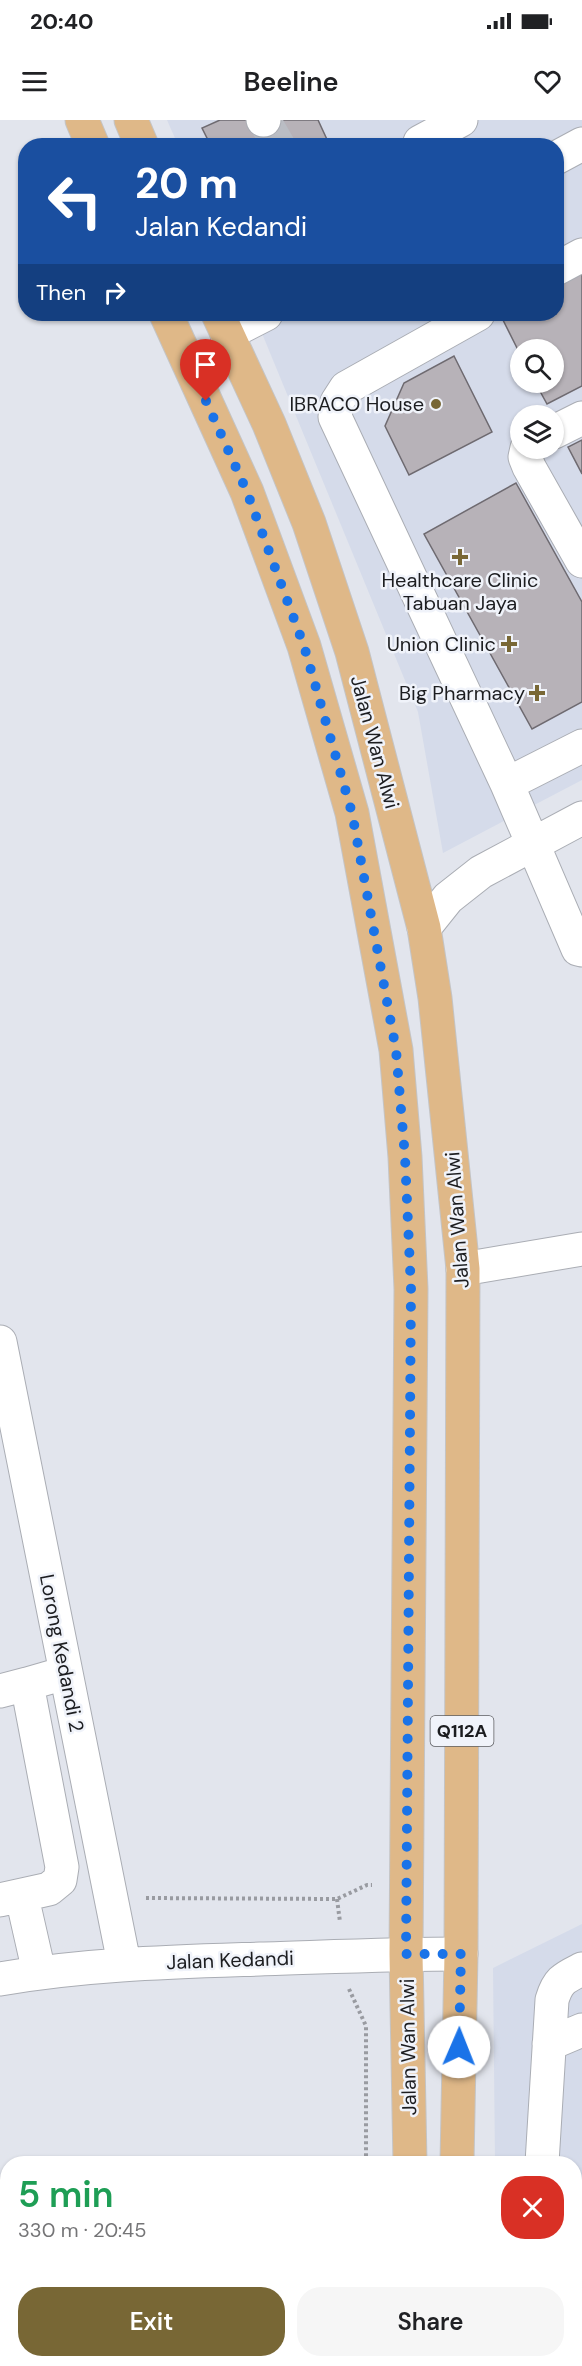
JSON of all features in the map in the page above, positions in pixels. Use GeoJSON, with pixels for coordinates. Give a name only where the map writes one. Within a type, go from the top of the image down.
{"type":"FeatureCollection","features":[{"type":"Feature","properties":{"kind":"main road"},"geometry":{"type":"LineString","coordinates":[[82,120],[90,138]]}},
{"type":"Feature","properties":{"kind":"main road"},"geometry":{"type":"LineString","coordinates":[[131,120],[139,138]]}},
{"type":"Feature","properties":{"kind":"main road","name":"Jalan Wan Alwi"},"geometry":{"type":"LineString","coordinates":[[169,321],[247,492],[304,646],[352,813],[396,1050],[405,1157],[411,1289],[406,1954],[410,2156]]}},
{"type":"Feature","properties":{"kind":"main road","name":"Jalan Wan Alwi"},"geometry":{"type":"LineString","coordinates":[[223,324],[269,424],[309,523],[352,652],[424,928],[444,1066],[463,1269],[461,1954],[457,2156]]}},
{"type":"Feature","properties":{"kind":"street"},"geometry":{"type":"LineString","coordinates":[[416,136],[461,120]]}},
{"type":"Feature","properties":{"kind":"street"},"geometry":{"type":"LineString","coordinates":[[564,154],[582,144]]}},
{"type":"Feature","properties":{"kind":"street"},"geometry":{"type":"LineString","coordinates":[[564,265],[582,255]]}},
{"type":"Feature","properties":{"kind":"street"},"geometry":{"type":"LineString","coordinates":[[466,321],[346,388],[337,402],[335,417],[534,843],[578,949],[582,950]]}},
{"type":"Feature","properties":{"kind":"street"},"geometry":{"type":"LineString","coordinates":[[564,427],[582,418]]}},
{"type":"Feature","properties":{"kind":"street"},"geometry":{"type":"LineString","coordinates":[[526,459],[582,561]]}},
{"type":"Feature","properties":{"kind":"street"},"geometry":{"type":"LineString","coordinates":[[507,784],[582,746]]}},
{"type":"Feature","properties":{"kind":"street"},"geometry":{"type":"LineString","coordinates":[[424,928],[448,898],[481,872],[582,818]]}},
{"type":"Feature","properties":{"kind":"street"},"geometry":{"type":"LineString","coordinates":[[463,1269],[582,1249]]}},
{"type":"Feature","properties":{"kind":"street","name":"Lorong Kedandi 2"},"geometry":{"type":"LineString","coordinates":[[0,1342],[124,1963]]}},
{"type":"Feature","properties":{"kind":"street"},"geometry":{"type":"LineString","coordinates":[[39,1972],[11,1899],[50,1889],[60,1880],[62,1867],[14,1688],[65,1672]]}},
{"type":"Feature","properties":{"kind":"street","name":"Jalan Kedandi"},"geometry":{"type":"LineString","coordinates":[[0,1979],[39,1972],[124,1963],[461,1954]]}},
{"type":"Feature","properties":{"kind":"street"},"geometry":{"type":"LineString","coordinates":[[542,2156],[552,2000],[556,1986],[565,1977],[582,1969]]}},
{"type":"Feature","properties":{"kind":"street"},"geometry":{"type":"LineString","coordinates":[[549,2044],[582,2030]]}},
{"type":"Feature","properties":{"kind":"path"},"geometry":{"type":"LineString","coordinates":[[337,1899],[349,1992],[366,2026],[366,2156]]}},
{"type":"Feature","properties":{"kind":"shaded area"},"geometry":{"type":"Polygon","coordinates":[[[167,120],[582,120],[582,780],[443,853],[418,712],[257,321],[564,321],[564,138],[175,138],[167,120]]]}},
{"type":"Feature","properties":{"kind":"shaded area"},"geometry":{"type":"Polygon","coordinates":[[[582,1924],[582,2156],[495,2156],[493,1968],[582,1924]]]}},
{"type":"Feature","properties":{"kind":"building"},"geometry":{"type":"Polygon","coordinates":[[[220,120],[318,120],[326,138],[207,138],[202,128],[220,120]]]}},
{"type":"Feature","properties":{"kind":"building"},"geometry":{"type":"Polygon","coordinates":[[[582,263],[582,386],[547,404],[541,393],[564,393],[564,339],[512,339],[504,321],[564,321],[564,272],[582,263]]]}},
{"type":"Feature","properties":{"kind":"building","name":"IBRACO House"},"geometry":{"type":"Polygon","coordinates":[[[454,356],[492,432],[409,475],[385,426],[404,383],[454,356]]]}},
{"type":"Feature","properties":{"kind":"building"},"geometry":{"type":"Polygon","coordinates":[[[582,440],[582,474],[568,447],[582,440]]]}},
{"type":"Feature","properties":{"kind":"building"},"geometry":{"type":"Polygon","coordinates":[[[516,483],[582,602],[582,702],[532,729],[424,534],[516,483]]]}},
{"type":"Feature","properties":{"kind":"tunnel"},"geometry":{"type":"LineString","coordinates":[[264,120],[274,138]]}},
{"type":"Feature","properties":{"kind":"place","name":"IBRACO House"},"geometry":{"type":"Point","coordinates":[436,404]}},
{"type":"Feature","properties":{"kind":"place","name":"Healthcare Clinic Tabuan Jaya"},"geometry":{"type":"Point","coordinates":[460,557]}},
{"type":"Feature","properties":{"kind":"place","name":"Union Clinic"},"geometry":{"type":"Point","coordinates":[509,644]}},
{"type":"Feature","properties":{"kind":"place","name":"Big Pharmacy"},"geometry":{"type":"Point","coordinates":[537,693]}},
{"type":"Feature","properties":{"kind":"route"},"geometry":{"type":"LineString","coordinates":[[206,401],[247,492],[304,646],[352,813],[396,1050],[405,1157],[411,1289],[406,1954],[461,1954],[459,2047]]}}]}
